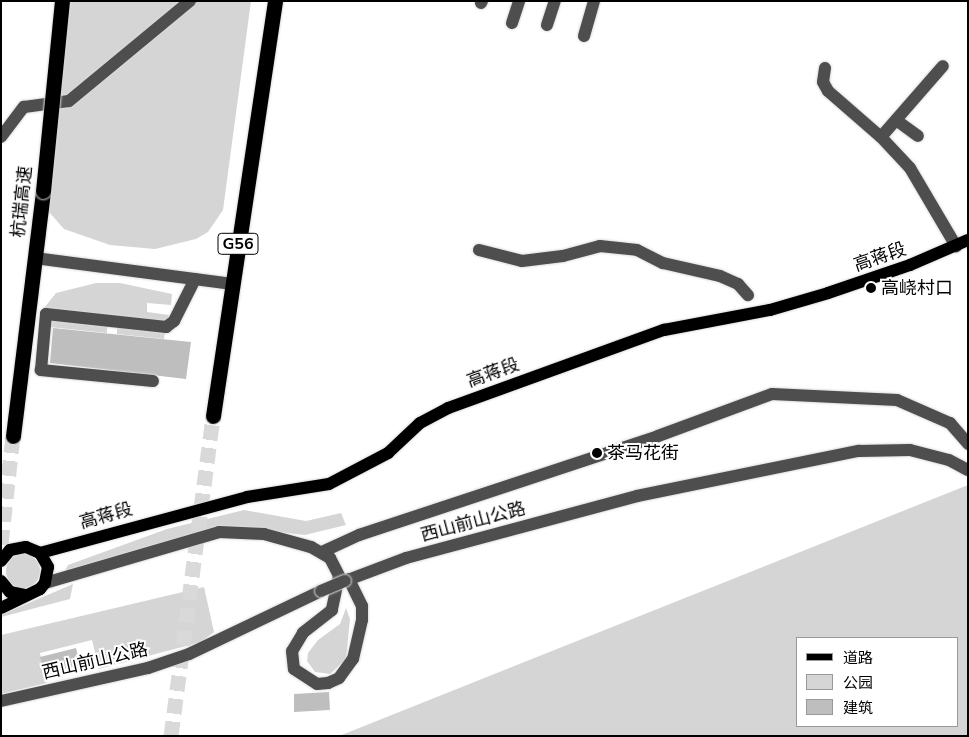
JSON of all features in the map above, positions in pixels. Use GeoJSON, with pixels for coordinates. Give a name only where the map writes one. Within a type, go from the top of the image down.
{"type":"FeatureCollection","features":[{"type":"Feature","properties":{"kind":"highway","name":"杭瑞高速"},"geometry":{"type":"LineString","coordinates":[[13,436],[43,191],[60,1]]}},
{"type":"Feature","properties":{"kind":"highway","name":"G56"},"geometry":{"type":"LineString","coordinates":[[213,416],[275,1]]}},
{"type":"Feature","properties":{"kind":"main road","name":"高蒋段"},"geometry":{"type":"LineString","coordinates":[[40,553],[248,497],[329,484],[388,452],[420,423],[448,408],[664,330],[795,303],[877,278],[968,240]]}},
{"type":"Feature","properties":{"kind":"main road"},"geometry":{"type":"LineString","coordinates":[[1,561],[18,547],[34,549],[40,553],[48,567],[45,583],[33,594],[1,608]]}},
{"type":"Feature","properties":{"kind":"main road"},"geometry":{"type":"LineString","coordinates":[[1,581],[10,592],[25,596]]}},
{"type":"Feature","properties":{"kind":"street"},"geometry":{"type":"LineString","coordinates":[[48,104],[60,1]]}},
{"type":"Feature","properties":{"kind":"street"},"geometry":{"type":"LineString","coordinates":[[1,137],[24,107],[69,101],[190,1]]}},
{"type":"Feature","properties":{"kind":"street"},"geometry":{"type":"LineString","coordinates":[[512,23],[519,1]]}},
{"type":"Feature","properties":{"kind":"street"},"geometry":{"type":"LineString","coordinates":[[548,25],[555,1]]}},
{"type":"Feature","properties":{"kind":"street"},"geometry":{"type":"LineString","coordinates":[[584,36],[594,1]]}},
{"type":"Feature","properties":{"kind":"street"},"geometry":{"type":"LineString","coordinates":[[881,137],[943,66]]}},
{"type":"Feature","properties":{"kind":"street"},"geometry":{"type":"LineString","coordinates":[[825,68],[823,82],[828,90],[881,137],[910,168],[956,246]]}},
{"type":"Feature","properties":{"kind":"street"},"geometry":{"type":"LineString","coordinates":[[896,120],[918,136]]}},
{"type":"Feature","properties":{"kind":"street"},"geometry":{"type":"LineString","coordinates":[[479,250],[522,261],[563,256],[600,246],[637,250],[663,263],[720,276],[738,284],[748,295]]}},
{"type":"Feature","properties":{"kind":"street"},"geometry":{"type":"LineString","coordinates":[[35,258],[232,284]]}},
{"type":"Feature","properties":{"kind":"street"},"geometry":{"type":"LineString","coordinates":[[154,381],[41,370],[46,314],[166,327],[174,321],[195,279]]}},
{"type":"Feature","properties":{"kind":"street"},"geometry":{"type":"LineString","coordinates":[[322,552],[359,534],[658,436],[772,394],[823,394],[897,400],[950,423],[968,444]]}},
{"type":"Feature","properties":{"kind":"street","name":"西山前山公路"},"geometry":{"type":"LineString","coordinates":[[1,702],[148,668],[189,654],[321,591],[406,558],[637,496],[859,451],[910,450],[940,457],[968,470]]}},
{"type":"Feature","properties":{"kind":"street"},"geometry":{"type":"LineString","coordinates":[[45,583],[219,532],[264,534],[322,552],[336,567],[339,576],[337,596],[332,610],[296,641],[292,660],[298,673],[317,684],[328,683],[340,678],[353,659],[362,620],[362,606],[347,580]]}},
{"type":"Feature","properties":{"kind":"green space"},"geometry":{"type":"Polygon","coordinates":[[[70,1],[251,1],[223,210],[208,232],[196,239],[155,249],[110,245],[64,229],[49,212],[70,1]]]}},
{"type":"Feature","properties":{"kind":"green space"},"geometry":{"type":"Polygon","coordinates":[[[96,283],[120,283],[172,294],[171,305],[147,303],[147,312],[169,315],[168,318],[163,321],[44,308],[56,293],[96,283]]]}},
{"type":"Feature","properties":{"kind":"green space"},"geometry":{"type":"Polygon","coordinates":[[[49,319],[107,326],[107,333],[49,327],[49,319]]]}},
{"type":"Feature","properties":{"kind":"green space"},"geometry":{"type":"Polygon","coordinates":[[[117,327],[165,332],[164,339],[117,334],[117,327]]]}},
{"type":"Feature","properties":{"kind":"green space"},"geometry":{"type":"Polygon","coordinates":[[[968,485],[968,736],[339,736],[968,485]]]}},
{"type":"Feature","properties":{"kind":"green space"},"geometry":{"type":"Polygon","coordinates":[[[244,510],[306,521],[341,513],[346,525],[305,535],[235,527],[64,573],[68,565],[167,529],[244,510]]]}},
{"type":"Feature","properties":{"kind":"green space"},"geometry":{"type":"Polygon","coordinates":[[[23,554],[35,559],[40,571],[35,583],[23,588],[11,583],[6,571],[11,559],[23,554]]]}},
{"type":"Feature","properties":{"kind":"green space"},"geometry":{"type":"Polygon","coordinates":[[[73,584],[70,599],[1,617],[1,615],[73,584]]]}},
{"type":"Feature","properties":{"kind":"green space"},"geometry":{"type":"Polygon","coordinates":[[[204,587],[214,632],[201,642],[99,669],[92,640],[40,653],[46,683],[1,694],[1,635],[204,587]]]}},
{"type":"Feature","properties":{"kind":"green space"},"geometry":{"type":"Polygon","coordinates":[[[346,608],[350,619],[346,659],[330,674],[315,672],[307,661],[308,653],[318,640],[340,624],[346,608]]]}},
{"type":"Feature","properties":{"kind":"building"},"geometry":{"type":"Polygon","coordinates":[[[53,328],[191,342],[186,379],[50,363],[53,328]]]}},
{"type":"Feature","properties":{"kind":"building"},"geometry":{"type":"Polygon","coordinates":[[[76,648],[80,665],[45,674],[40,657],[76,648]]]}},
{"type":"Feature","properties":{"kind":"building"},"geometry":{"type":"Polygon","coordinates":[[[329,692],[330,710],[294,712],[294,694],[329,692]]]}},
{"type":"Feature","properties":{"kind":"tunnel"},"geometry":{"type":"LineString","coordinates":[[171,736],[213,416]]}},
{"type":"Feature","properties":{"kind":"tunnel"},"geometry":{"type":"LineString","coordinates":[[1,544],[13,436]]}},
{"type":"Feature","properties":{"kind":"place","name":"高峣村口"},"geometry":{"type":"Point","coordinates":[871,288]}},
{"type":"Feature","properties":{"kind":"place","name":"茶马花街"},"geometry":{"type":"Point","coordinates":[597,453]}}]}
